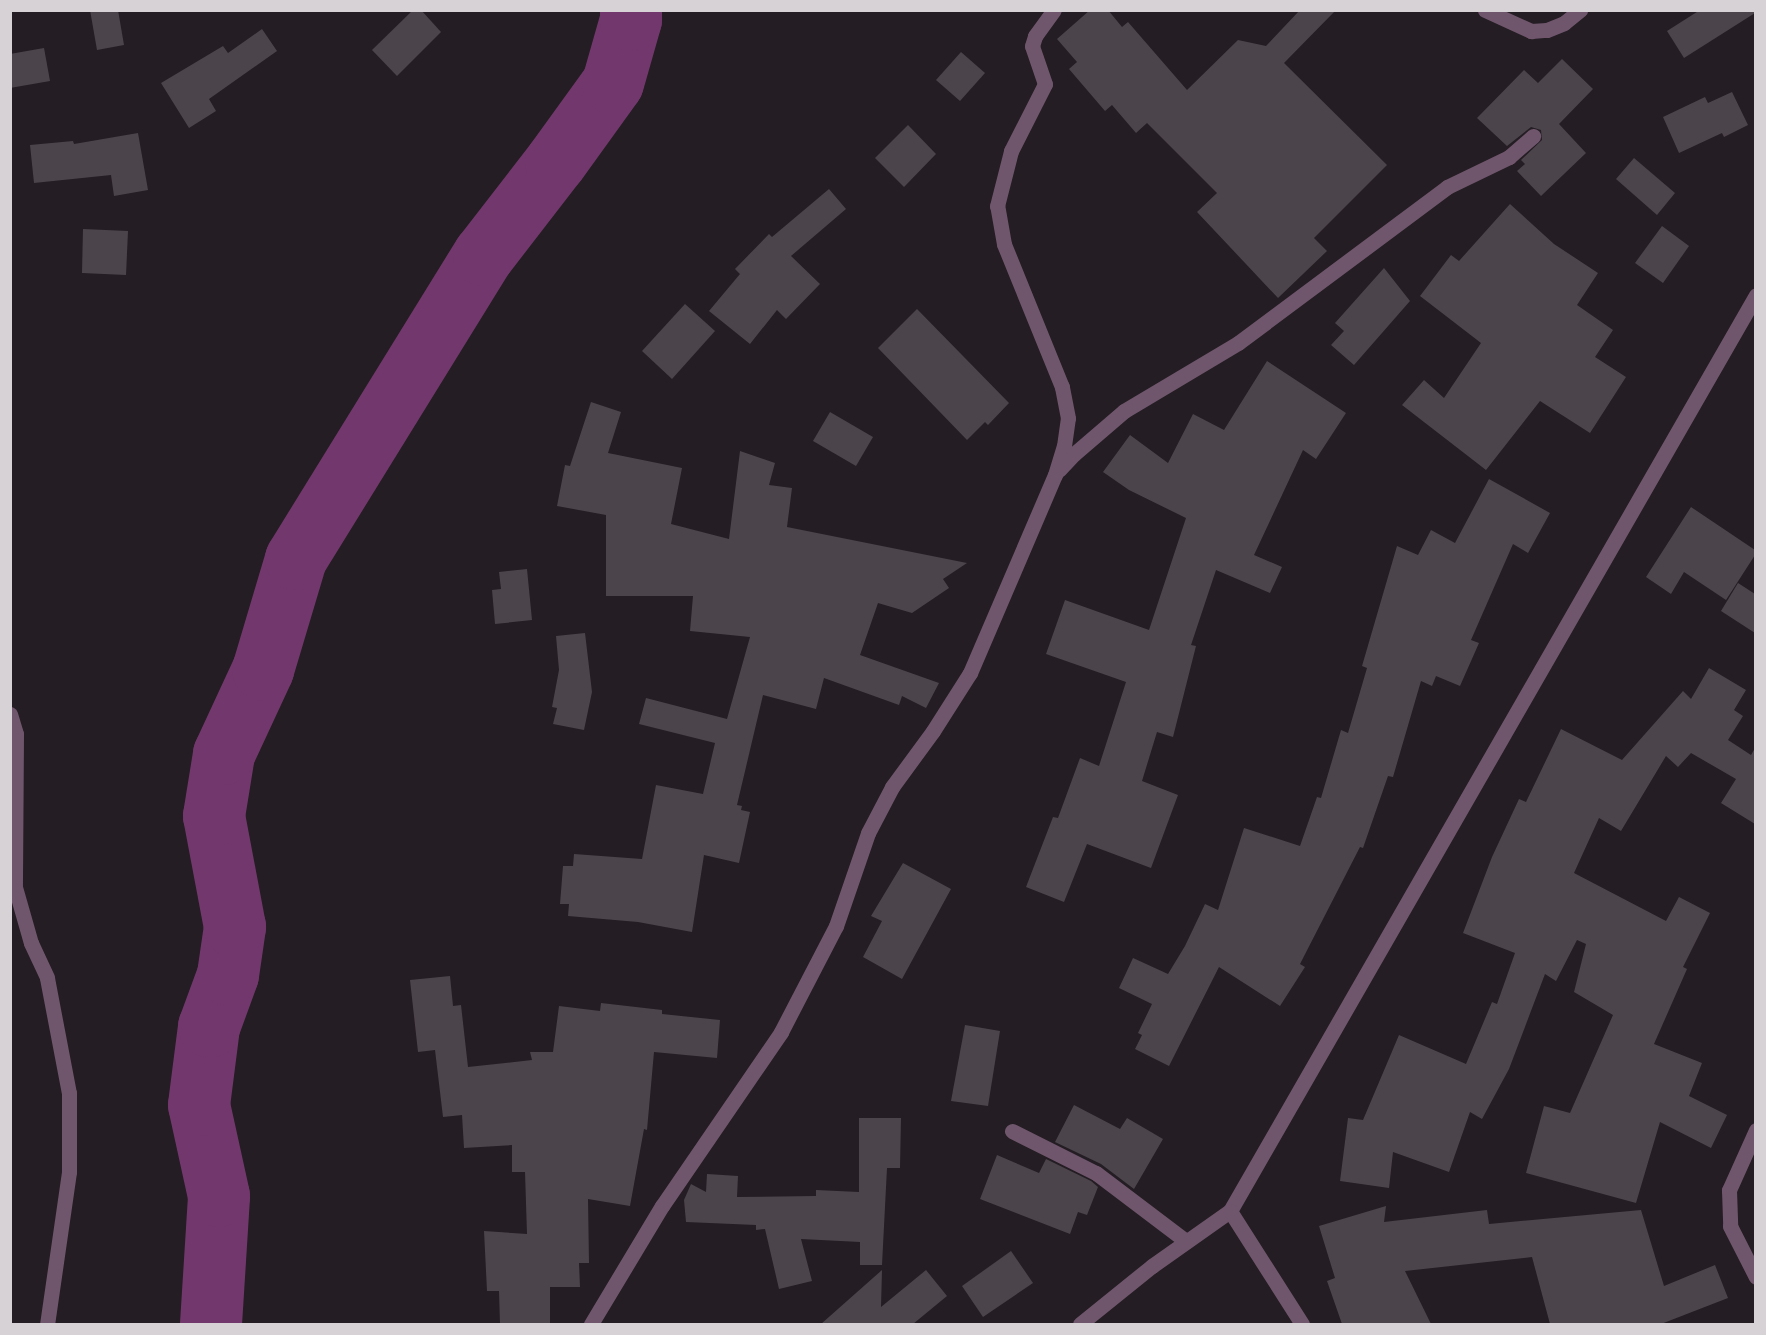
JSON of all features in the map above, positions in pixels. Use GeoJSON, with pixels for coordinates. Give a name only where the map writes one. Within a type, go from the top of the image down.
{"type":"FeatureCollection","features":[{"type":"Feature","properties":{"kind":"street"},"geometry":{"type":"LineString","coordinates":[[591,1324],[662,1206],[781,1032],[836,926],[868,833],[892,787],[933,731],[970,673],[1055,475],[1064,446],[1068,417],[1062,387],[1004,244],[997,206],[1011,151],[1045,84],[1032,46],[1035,36],[1054,10]]}},
{"type":"Feature","properties":{"kind":"street"},"geometry":{"type":"LineString","coordinates":[[1485,10],[1531,30],[1547,30],[1564,23],[1580,10]]}},
{"type":"Feature","properties":{"kind":"street"},"geometry":{"type":"LineString","coordinates":[[1055,475],[1074,454],[1124,411],[1231,348],[1447,187],[1509,157],[1533,136]]}},
{"type":"Feature","properties":{"kind":"street"},"geometry":{"type":"LineString","coordinates":[[1080,1324],[1186,1241],[1230,1211],[1755,295]]}},
{"type":"Feature","properties":{"kind":"street"},"geometry":{"type":"LineString","coordinates":[[10,714],[16,734],[15,887],[31,943],[47,978],[69,1093],[69,1172],[46,1324]]}},
{"type":"Feature","properties":{"kind":"street"},"geometry":{"type":"LineString","coordinates":[[1755,1130],[1729,1190],[1730,1226],[1755,1277]]}},
{"type":"Feature","properties":{"kind":"street"},"geometry":{"type":"LineString","coordinates":[[1012,1131],[1096,1173],[1186,1241]]}},
{"type":"Feature","properties":{"kind":"street"},"geometry":{"type":"LineString","coordinates":[[1230,1211],[1302,1324]]}},
{"type":"Feature","properties":{"kind":"building"},"geometry":{"type":"Polygon","coordinates":[[[90,10],[118,10],[124,45],[97,50],[90,10]]]}},
{"type":"Feature","properties":{"kind":"building"},"geometry":{"type":"Polygon","coordinates":[[[413,10],[421,10],[441,32],[397,76],[372,50],[413,10]]]}},
{"type":"Feature","properties":{"kind":"building"},"geometry":{"type":"Polygon","coordinates":[[[1090,10],[1108,10],[1122,27],[1128,22],[1187,90],[1238,40],[1266,46],[1300,10],[1336,10],[1284,63],[1387,165],[1314,238],[1327,251],[1278,298],[1197,212],[1217,193],[1147,123],[1136,133],[1112,105],[1105,111],[1069,69],[1077,62],[1057,39],[1090,10]]]}},
{"type":"Feature","properties":{"kind":"building"},"geometry":{"type":"Polygon","coordinates":[[[1700,10],[1755,10],[1755,13],[1684,58],[1667,31],[1700,10]]]}},
{"type":"Feature","properties":{"kind":"building"},"geometry":{"type":"Polygon","coordinates":[[[262,29],[277,51],[209,99],[216,111],[189,128],[161,83],[223,46],[228,53],[262,29]]]}},
{"type":"Feature","properties":{"kind":"building"},"geometry":{"type":"Polygon","coordinates":[[[44,48],[50,81],[10,88],[10,54],[44,48]]]}},
{"type":"Feature","properties":{"kind":"building"},"geometry":{"type":"Polygon","coordinates":[[[961,52],[985,73],[960,101],[936,80],[961,52]]]}},
{"type":"Feature","properties":{"kind":"building"},"geometry":{"type":"Polygon","coordinates":[[[1562,59],[1593,89],[1559,124],[1586,153],[1541,196],[1517,171],[1525,164],[1521,160],[1542,140],[1541,130],[1531,127],[1507,146],[1477,118],[1524,70],[1538,83],[1562,59]]]}},
{"type":"Feature","properties":{"kind":"building"},"geometry":{"type":"Polygon","coordinates":[[[1732,92],[1748,125],[1724,137],[1722,133],[1679,153],[1663,117],[1705,97],[1708,103],[1732,92]]]}},
{"type":"Feature","properties":{"kind":"building"},"geometry":{"type":"Polygon","coordinates":[[[908,125],[936,154],[904,187],[875,158],[908,125]]]}},
{"type":"Feature","properties":{"kind":"building"},"geometry":{"type":"Polygon","coordinates":[[[138,133],[148,190],[114,196],[111,175],[34,183],[30,145],[73,141],[74,144],[138,133]]]}},
{"type":"Feature","properties":{"kind":"building"},"geometry":{"type":"Polygon","coordinates":[[[1634,158],[1675,193],[1657,215],[1616,179],[1634,158]]]}},
{"type":"Feature","properties":{"kind":"building"},"geometry":{"type":"Polygon","coordinates":[[[829,189],[846,209],[791,256],[820,284],[786,319],[777,310],[750,344],[709,311],[740,274],[735,269],[769,234],[772,237],[829,189]]]}},
{"type":"Feature","properties":{"kind":"building"},"geometry":{"type":"Polygon","coordinates":[[[1510,204],[1554,244],[1598,273],[1577,305],[1613,330],[1595,357],[1626,377],[1590,433],[1540,401],[1486,470],[1402,405],[1424,380],[1444,398],[1481,343],[1420,296],[1451,255],[1459,261],[1510,204]]]}},
{"type":"Feature","properties":{"kind":"building"},"geometry":{"type":"Polygon","coordinates":[[[1662,226],[1689,246],[1663,283],[1635,263],[1662,226]]]}},
{"type":"Feature","properties":{"kind":"building"},"geometry":{"type":"Polygon","coordinates":[[[83,229],[128,231],[126,275],[82,273],[83,229]]]}},
{"type":"Feature","properties":{"kind":"building"},"geometry":{"type":"Polygon","coordinates":[[[1384,268],[1410,301],[1354,365],[1331,345],[1344,331],[1335,323],[1384,268]]]}},
{"type":"Feature","properties":{"kind":"building"},"geometry":{"type":"Polygon","coordinates":[[[685,304],[715,331],[672,379],[642,351],[685,304]]]}},
{"type":"Feature","properties":{"kind":"building"},"geometry":{"type":"Polygon","coordinates":[[[917,309],[1009,403],[988,425],[985,422],[967,440],[878,348],[917,309]]]}},
{"type":"Feature","properties":{"kind":"building"},"geometry":{"type":"Polygon","coordinates":[[[1267,361],[1346,413],[1316,459],[1303,450],[1254,555],[1282,567],[1270,593],[1216,570],[1191,645],[1196,646],[1173,737],[1157,732],[1142,781],[1178,795],[1151,868],[1087,844],[1064,902],[1026,887],[1053,817],[1058,818],[1080,758],[1099,766],[1126,682],[1046,654],[1065,600],[1149,630],[1186,518],[1129,490],[1103,472],[1130,435],[1168,463],[1193,414],[1224,430],[1267,361]]]}},
{"type":"Feature","properties":{"kind":"building"},"geometry":{"type":"Polygon","coordinates":[[[591,402],[621,412],[608,453],[682,468],[671,524],[729,539],[740,451],[775,463],[769,485],[792,488],[787,527],[967,563],[943,579],[949,588],[912,613],[878,603],[860,655],[939,683],[926,708],[902,696],[899,705],[824,678],[816,709],[763,695],[737,805],[742,806],[741,810],[750,812],[739,863],[704,855],[692,932],[638,922],[568,916],[569,904],[560,904],[563,866],[573,866],[574,854],[642,859],[656,785],[703,794],[715,743],[639,724],[646,698],[727,719],[750,637],[690,631],[693,596],[606,596],[606,515],[557,506],[565,465],[570,466],[591,402]]]}},
{"type":"Feature","properties":{"kind":"building"},"geometry":{"type":"Polygon","coordinates":[[[830,412],[873,437],[856,466],[813,441],[830,412]]]}},
{"type":"Feature","properties":{"kind":"building"},"geometry":{"type":"Polygon","coordinates":[[[1489,479],[1550,513],[1528,553],[1513,544],[1471,640],[1479,643],[1460,686],[1436,676],[1432,686],[1421,681],[1393,777],[1388,776],[1363,848],[1360,847],[1300,964],[1305,967],[1280,1006],[1219,967],[1169,1066],[1135,1049],[1142,1035],[1138,1033],[1152,1004],[1119,988],[1133,958],[1168,974],[1185,946],[1205,904],[1218,910],[1244,828],[1300,846],[1317,797],[1321,798],[1341,730],[1348,733],[1367,668],[1362,666],[1397,546],[1418,555],[1431,530],[1455,543],[1489,479]]]}},
{"type":"Feature","properties":{"kind":"building"},"geometry":{"type":"Polygon","coordinates":[[[1691,507],[1755,550],[1755,555],[1726,600],[1684,572],[1671,594],[1646,577],[1691,507]]]}},
{"type":"Feature","properties":{"kind":"building"},"geometry":{"type":"Polygon","coordinates":[[[527,569],[532,620],[495,624],[492,590],[501,589],[499,572],[527,569]]]}},
{"type":"Feature","properties":{"kind":"building"},"geometry":{"type":"Polygon","coordinates":[[[1738,583],[1755,594],[1755,633],[1721,611],[1738,583]]]}},
{"type":"Feature","properties":{"kind":"building"},"geometry":{"type":"Polygon","coordinates":[[[585,633],[592,692],[584,730],[553,724],[557,708],[552,707],[559,670],[556,636],[585,633]]]}},
{"type":"Feature","properties":{"kind":"building"},"geometry":{"type":"Polygon","coordinates":[[[1709,668],[1746,690],[1734,710],[1743,716],[1728,740],[1751,755],[1755,748],[1755,824],[1721,803],[1736,779],[1691,753],[1678,767],[1666,756],[1621,831],[1599,818],[1574,873],[1666,921],[1679,897],[1710,913],[1683,967],[1687,969],[1654,1044],[1702,1063],[1689,1096],[1727,1115],[1711,1148],[1660,1122],[1636,1203],[1526,1173],[1544,1106],[1570,1113],[1613,1015],[1574,992],[1586,944],[1577,940],[1556,981],[1545,974],[1509,1069],[1482,1119],[1470,1112],[1449,1172],[1393,1152],[1389,1188],[1340,1181],[1348,1118],[1363,1120],[1399,1035],[1466,1064],[1492,1002],[1497,1004],[1515,953],[1463,933],[1492,857],[1519,799],[1526,802],[1561,729],[1622,760],[1683,691],[1691,699],[1709,668]]]}},
{"type":"Feature","properties":{"kind":"building"},"geometry":{"type":"Polygon","coordinates":[[[903,863],[951,889],[902,979],[863,957],[882,921],[871,916],[903,863]]]}},
{"type":"Feature","properties":{"kind":"building"},"geometry":{"type":"Polygon","coordinates":[[[450,976],[453,1006],[461,1005],[468,1067],[532,1060],[530,1052],[553,1052],[559,1006],[600,1011],[601,1003],[662,1010],[662,1014],[720,1020],[717,1058],[654,1052],[647,1130],[644,1129],[630,1206],[588,1199],[589,1263],[579,1263],[580,1287],[550,1287],[550,1324],[500,1324],[499,1291],[487,1291],[484,1231],[527,1234],[525,1172],[512,1172],[512,1145],[464,1148],[462,1115],[443,1117],[435,1050],[418,1052],[410,980],[450,976]]]}},
{"type":"Feature","properties":{"kind":"building"},"geometry":{"type":"Polygon","coordinates":[[[965,1025],[1000,1031],[988,1106],[951,1101],[965,1025]]]}},
{"type":"Feature","properties":{"kind":"building"},"geometry":{"type":"Polygon","coordinates":[[[1074,1105],[1120,1129],[1127,1118],[1163,1139],[1134,1189],[1101,1164],[1055,1142],[1074,1105]]]}},
{"type":"Feature","properties":{"kind":"building"},"geometry":{"type":"Polygon","coordinates":[[[859,1118],[901,1118],[900,1168],[887,1168],[882,1265],[860,1265],[860,1242],[801,1239],[812,1281],[779,1289],[765,1229],[756,1230],[756,1225],[686,1222],[684,1200],[691,1184],[706,1192],[707,1174],[738,1176],[737,1197],[816,1196],[816,1190],[859,1192],[859,1118]]]}},
{"type":"Feature","properties":{"kind":"building"},"geometry":{"type":"Polygon","coordinates":[[[997,1155],[1039,1173],[1046,1159],[1091,1181],[1098,1187],[1087,1215],[1078,1212],[1070,1234],[980,1199],[997,1155]]]}},
{"type":"Feature","properties":{"kind":"building"},"geometry":{"type":"Polygon","coordinates":[[[1386,1206],[1384,1222],[1487,1210],[1489,1224],[1641,1210],[1664,1286],[1715,1265],[1728,1298],[1661,1324],[1550,1324],[1532,1257],[1405,1271],[1431,1324],[1342,1324],[1327,1281],[1335,1278],[1319,1226],[1386,1206]]]}},
{"type":"Feature","properties":{"kind":"building"},"geometry":{"type":"Polygon","coordinates":[[[1011,1251],[1033,1283],[983,1317],[962,1286],[1011,1251]]]}},
{"type":"Feature","properties":{"kind":"building"},"geometry":{"type":"Polygon","coordinates":[[[882,1270],[881,1307],[926,1270],[947,1296],[913,1324],[821,1324],[882,1270]]]}},
{"type":"Feature","properties":{"kind":"waterway"},"geometry":{"type":"LineString","coordinates":[[211,1324],[219,1196],[199,1105],[209,1027],[228,975],[235,927],[214,816],[224,754],[263,670],[296,559],[484,255],[556,162],[613,83],[631,20],[631,10]]}}]}
